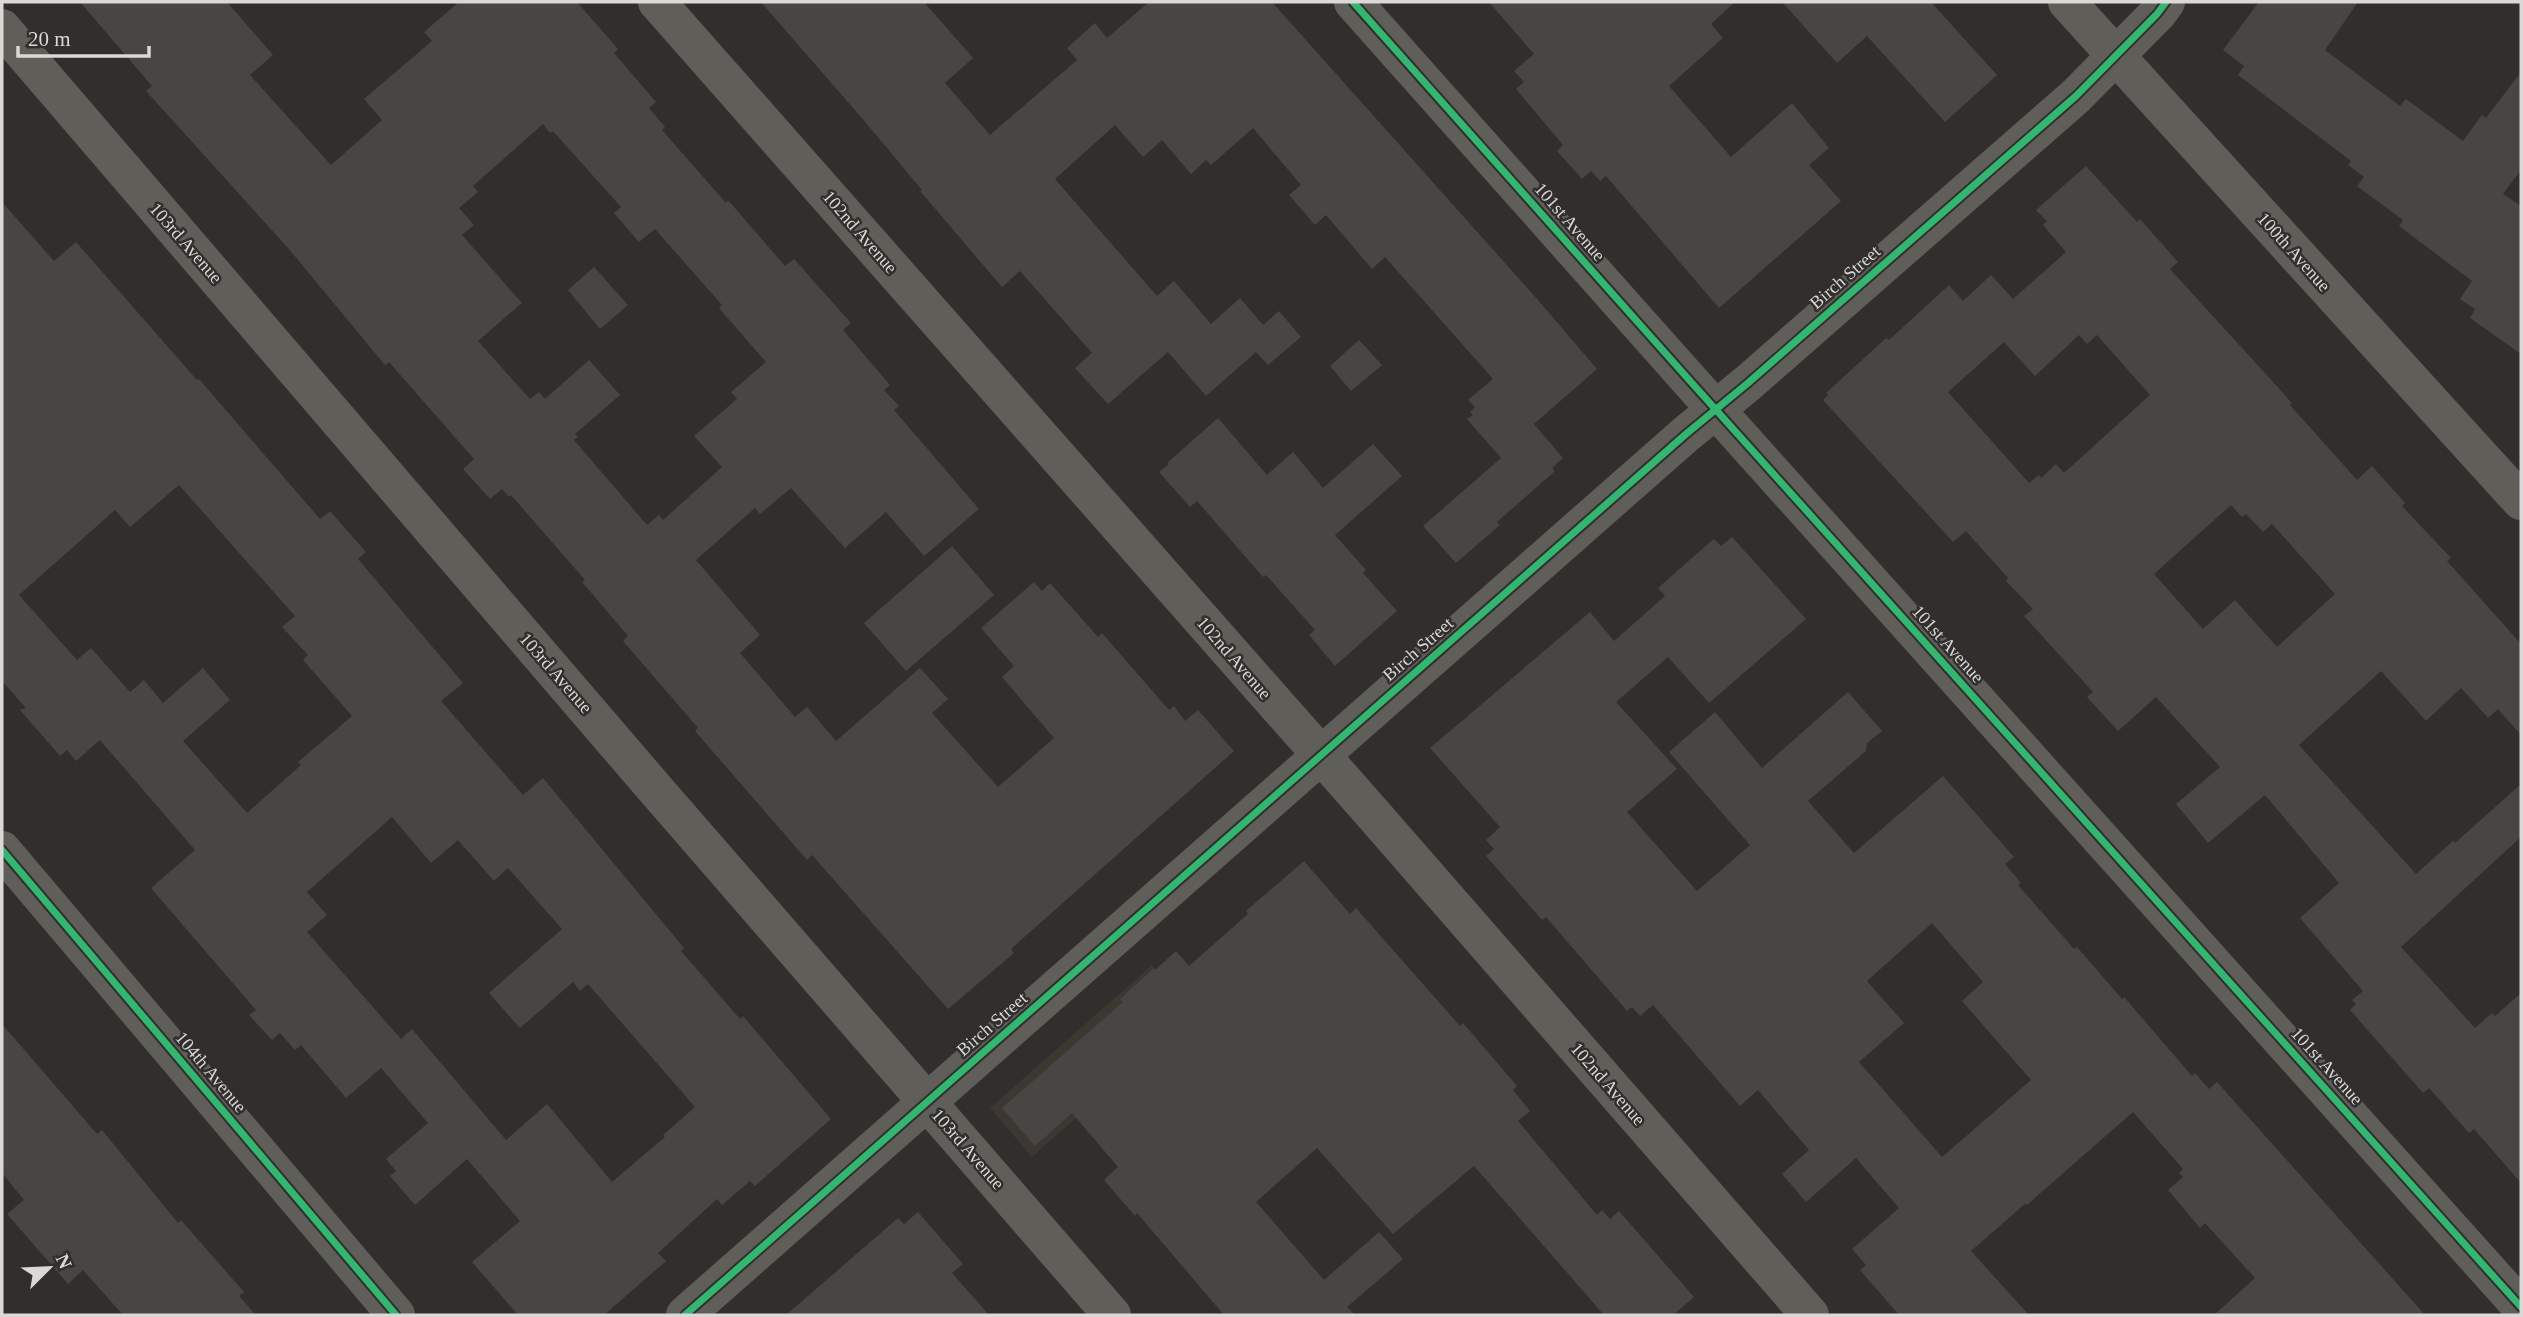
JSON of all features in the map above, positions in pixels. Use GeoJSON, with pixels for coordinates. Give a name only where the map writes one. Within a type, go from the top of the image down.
{"type":"FeatureCollection","features":[{"type":"Feature","properties":{"kind":"street","name":"102nd Avenue"},"geometry":{"type":"LineString","coordinates":[[657,2],[1322,756],[1810,1315]]}},
{"type":"Feature","properties":{"kind":"street","name":"101st Avenue"},"geometry":{"type":"LineString","coordinates":[[1353,2],[2521,1307]]}},
{"type":"Feature","properties":{"kind":"street","name":"100th Avenue"},"geometry":{"type":"LineString","coordinates":[[2067,2],[2521,501]]}},
{"type":"Feature","properties":{"kind":"street","name":"Birch Street"},"geometry":{"type":"LineString","coordinates":[[685,1315],[1715,409],[2076,96],[2166,2]]}},
{"type":"Feature","properties":{"kind":"street","name":"103rd Avenue"},"geometry":{"type":"LineString","coordinates":[[2,28],[1112,1315]]}},
{"type":"Feature","properties":{"kind":"street","name":"104th Avenue"},"geometry":{"type":"LineString","coordinates":[[2,850],[396,1315]]}},
{"type":"Feature","properties":{"kind":"shaded area"},"geometry":{"type":"Polygon","coordinates":[[[1152,965],[1195,1013],[1032,1157],[990,1108],[1152,965]]]}},
{"type":"Feature","properties":{"kind":"building"},"geometry":{"type":"Polygon","coordinates":[[[80,2],[227,2],[273,55],[250,75],[331,165],[382,120],[364,99],[432,41],[424,32],[459,2],[577,2],[618,49],[614,53],[656,102],[649,108],[665,127],[662,130],[785,266],[794,259],[851,323],[843,330],[890,385],[884,390],[899,406],[894,410],[979,509],[924,556],[886,512],[845,548],[791,488],[760,514],[755,508],[696,560],[760,635],[740,653],[795,717],[807,707],[836,741],[920,668],[948,699],[932,713],[998,787],[1054,738],[1002,677],[1014,666],[981,628],[1034,582],[1042,591],[1050,583],[1098,637],[1102,633],[1169,710],[1174,706],[1185,721],[1198,710],[1234,751],[1011,949],[1014,953],[948,1009],[812,855],[807,860],[695,731],[698,728],[623,641],[628,636],[582,582],[585,580],[511,495],[509,497],[502,489],[490,499],[463,469],[474,459],[389,362],[385,365],[288,248],[146,91],[152,86],[80,2]],[[543,124],[473,186],[478,192],[459,208],[474,225],[462,235],[522,303],[478,341],[530,399],[539,392],[545,399],[589,360],[620,395],[575,434],[578,437],[574,440],[647,525],[659,515],[663,520],[722,467],[694,436],[737,399],[731,392],[766,362],[719,308],[722,305],[655,229],[639,242],[614,213],[621,207],[553,131],[550,133],[543,124]]]}},
{"type":"Feature","properties":{"kind":"building"},"geometry":{"type":"Polygon","coordinates":[[[761,2],[924,2],[973,58],[945,83],[990,135],[1077,60],[1067,48],[1095,23],[1107,38],[1149,2],[1272,2],[1597,369],[1534,424],[1563,458],[1552,468],[1555,471],[1497,522],[1500,525],[1456,563],[1423,526],[1501,458],[1467,419],[1473,415],[1470,412],[1475,407],[1468,400],[1493,379],[1385,257],[1372,269],[1326,215],[1315,225],[1289,195],[1301,185],[1253,128],[1211,165],[1206,160],[1191,174],[1162,140],[1143,157],[1115,125],[1055,179],[1157,296],[1174,281],[1211,324],[1240,298],[1263,325],[1279,311],[1301,337],[1268,365],[1256,352],[1206,396],[1168,352],[1108,404],[1075,368],[1092,353],[1020,271],[1002,287],[867,124],[761,2]]]}},
{"type":"Feature","properties":{"kind":"building"},"geometry":{"type":"Polygon","coordinates":[[[1489,2],[1735,2],[1711,24],[1723,38],[1669,86],[1731,157],[1792,103],[1829,148],[1809,165],[1841,201],[1719,308],[1606,176],[1600,181],[1591,171],[1582,179],[1557,151],[1563,145],[1516,89],[1524,82],[1514,71],[1534,54],[1489,2]]]}},
{"type":"Feature","properties":{"kind":"building"},"geometry":{"type":"Polygon","coordinates":[[[1782,2],[1931,2],[1997,75],[1945,122],[1867,36],[1837,63],[1782,2]]]}},
{"type":"Feature","properties":{"kind":"building"},"geometry":{"type":"Polygon","coordinates":[[[2259,2],[2358,2],[2325,50],[2400,106],[2406,99],[2463,141],[2482,115],[2486,118],[2521,72],[2521,170],[2503,194],[2521,206],[2521,354],[2470,318],[2475,309],[2460,299],[2472,281],[2399,226],[2403,220],[2357,186],[2364,177],[2348,165],[2351,161],[2238,75],[2244,66],[2223,50],[2259,2]]]}},
{"type":"Feature","properties":{"kind":"building"},"geometry":{"type":"Polygon","coordinates":[[[2086,166],[2137,222],[2140,219],[2178,262],[2170,269],[2292,403],[2290,405],[2357,480],[2372,466],[2405,503],[2402,506],[2451,558],[2447,561],[2521,644],[2521,735],[2498,709],[2488,718],[2461,688],[2426,721],[2381,671],[2299,745],[2416,874],[2521,784],[2521,837],[2401,947],[2475,1028],[2492,1013],[2495,1016],[2521,993],[2521,1183],[2474,1129],[2469,1133],[2429,1088],[2423,1093],[2350,1010],[2356,1004],[2352,1000],[2363,991],[2300,918],[2339,883],[2265,795],[2208,843],[2176,804],[2220,767],[2156,697],[2118,731],[2087,697],[2093,692],[2024,616],[2033,609],[2006,581],[2008,578],[1966,531],[1953,542],[1823,400],[1828,395],[1826,393],[1886,338],[1889,340],[1949,285],[1963,301],[1991,275],[2013,299],[2066,252],[2043,225],[2047,221],[2036,210],[2086,166]],[[2079,335],[2035,376],[2004,342],[1948,392],[2029,483],[2039,475],[2041,478],[2056,464],[2064,473],[2150,395],[2097,335],[2087,344],[2079,335]],[[2231,505],[2154,574],[2203,629],[2235,600],[2277,647],[2335,594],[2272,524],[2263,532],[2246,514],[2242,517],[2231,505]]]}},
{"type":"Feature","properties":{"kind":"building"},"geometry":{"type":"Polygon","coordinates":[[[2,202],[54,261],[76,242],[320,519],[330,511],[366,552],[358,559],[463,683],[441,701],[523,795],[543,778],[684,948],[681,951],[740,1019],[743,1016],[831,1119],[755,1186],[750,1181],[722,1205],[717,1199],[658,1253],[666,1261],[604,1315],[518,1315],[472,1262],[520,1221],[467,1159],[415,1205],[390,1176],[396,1171],[386,1159],[428,1123],[381,1068],[346,1098],[301,1045],[295,1050],[280,1033],[272,1040],[249,1015],[256,1010],[151,888],[195,850],[100,740],[76,761],[67,750],[60,756],[20,710],[26,708],[2,681],[2,202]],[[179,485],[130,527],[115,510],[19,595],[77,660],[91,648],[130,692],[144,680],[163,703],[203,668],[230,700],[183,741],[247,813],[301,765],[298,762],[352,716],[303,660],[308,655],[282,627],[295,616],[179,485]],[[392,817],[307,892],[327,915],[307,932],[401,1039],[412,1029],[506,1140],[547,1104],[612,1182],[665,1137],[663,1135],[695,1107],[588,984],[580,991],[573,982],[520,1028],[489,993],[562,929],[508,868],[494,881],[458,840],[431,863],[392,817]]]}},
{"type":"Feature","properties":{"kind":"building"},"geometry":{"type":"Polygon","coordinates":[[[594,267],[628,305],[600,329],[568,290],[594,267]]]}},
{"type":"Feature","properties":{"kind":"building"},"geometry":{"type":"Polygon","coordinates":[[[1359,340],[1382,365],[1351,391],[1330,366],[1359,340]]]}},
{"type":"Feature","properties":{"kind":"building"},"geometry":{"type":"Polygon","coordinates":[[[1218,418],[1267,475],[1293,452],[1323,488],[1373,444],[1402,476],[1335,535],[1366,570],[1363,573],[1397,611],[1335,666],[1309,635],[1315,630],[1266,575],[1263,577],[1197,501],[1190,507],[1159,472],[1218,418]]]}},
{"type":"Feature","properties":{"kind":"building"},"geometry":{"type":"Polygon","coordinates":[[[1732,537],[1806,619],[1709,703],[1668,657],[1616,702],[1677,769],[1627,812],[1697,891],[1750,845],[1669,752],[1715,712],[1762,768],[1848,692],[1882,731],[1867,743],[1866,751],[1808,801],[1854,853],[1943,776],[2014,857],[2005,864],[2021,883],[2018,885],[2074,949],[2077,947],[2122,999],[2124,997],[2192,1076],[2195,1073],[2209,1089],[2217,1082],[2425,1315],[2214,1315],[2255,1278],[2205,1223],[2200,1228],[2168,1190],[2183,1177],[2179,1173],[2183,1169],[2133,1112],[1971,1251],[2029,1315],[1899,1315],[1860,1270],[1866,1265],[1852,1249],[1899,1208],[1856,1158],[1806,1202],[1782,1174],[1809,1150],[1758,1090],[1740,1106],[1653,1005],[1640,1016],[1632,1007],[1627,1011],[1546,917],[1542,920],[1486,856],[1494,849],[1486,840],[1500,827],[1430,748],[1590,612],[1614,641],[1665,596],[1658,588],[1714,539],[1721,546],[1732,537]],[[1932,923],[1867,981],[1904,1023],[1859,1062],[1942,1157],[2031,1080],[1962,1001],[1983,982],[1932,923]]]}},
{"type":"Feature","properties":{"kind":"building"},"geometry":{"type":"Polygon","coordinates":[[[952,546],[994,595],[906,671],[864,623],[952,546]]]}},
{"type":"Feature","properties":{"kind":"building"},"geometry":{"type":"Polygon","coordinates":[[[1304,861],[1350,914],[1356,908],[1460,1026],[1463,1023],[1517,1086],[1513,1090],[1530,1111],[1518,1121],[1597,1215],[1602,1210],[1610,1219],[1619,1211],[1694,1297],[1673,1315],[1604,1315],[1474,1166],[1393,1234],[1317,1148],[1256,1202],[1324,1280],[1379,1232],[1403,1259],[1347,1307],[1355,1315],[1224,1315],[1137,1213],[1135,1216],[1104,1180],[1118,1167],[1072,1113],[1035,1146],[1002,1108],[1123,1002],[1120,999],[1154,968],[1155,970],[1176,951],[1189,966],[1248,914],[1246,911],[1304,861]]]}},
{"type":"Feature","properties":{"kind":"building"},"geometry":{"type":"Polygon","coordinates":[[[2,1024],[97,1134],[102,1130],[178,1223],[181,1220],[244,1292],[239,1296],[256,1315],[123,1315],[83,1270],[68,1284],[7,1214],[24,1200],[2,1173],[2,1024]]]}},
{"type":"Feature","properties":{"kind":"building"},"geometry":{"type":"Polygon","coordinates":[[[918,1212],[963,1264],[952,1273],[989,1315],[786,1315],[898,1218],[904,1224],[918,1212]]]}},
{"type":"Feature","properties":{"kind":"cycle path"},"geometry":{"type":"LineString","coordinates":[[1353,2],[2521,1307]]}},
{"type":"Feature","properties":{"kind":"cycle path"},"geometry":{"type":"LineString","coordinates":[[685,1315],[1686,434],[2076,96],[2166,2]]}},
{"type":"Feature","properties":{"kind":"cycle path"},"geometry":{"type":"LineString","coordinates":[[2,850],[396,1315]]}}]}
